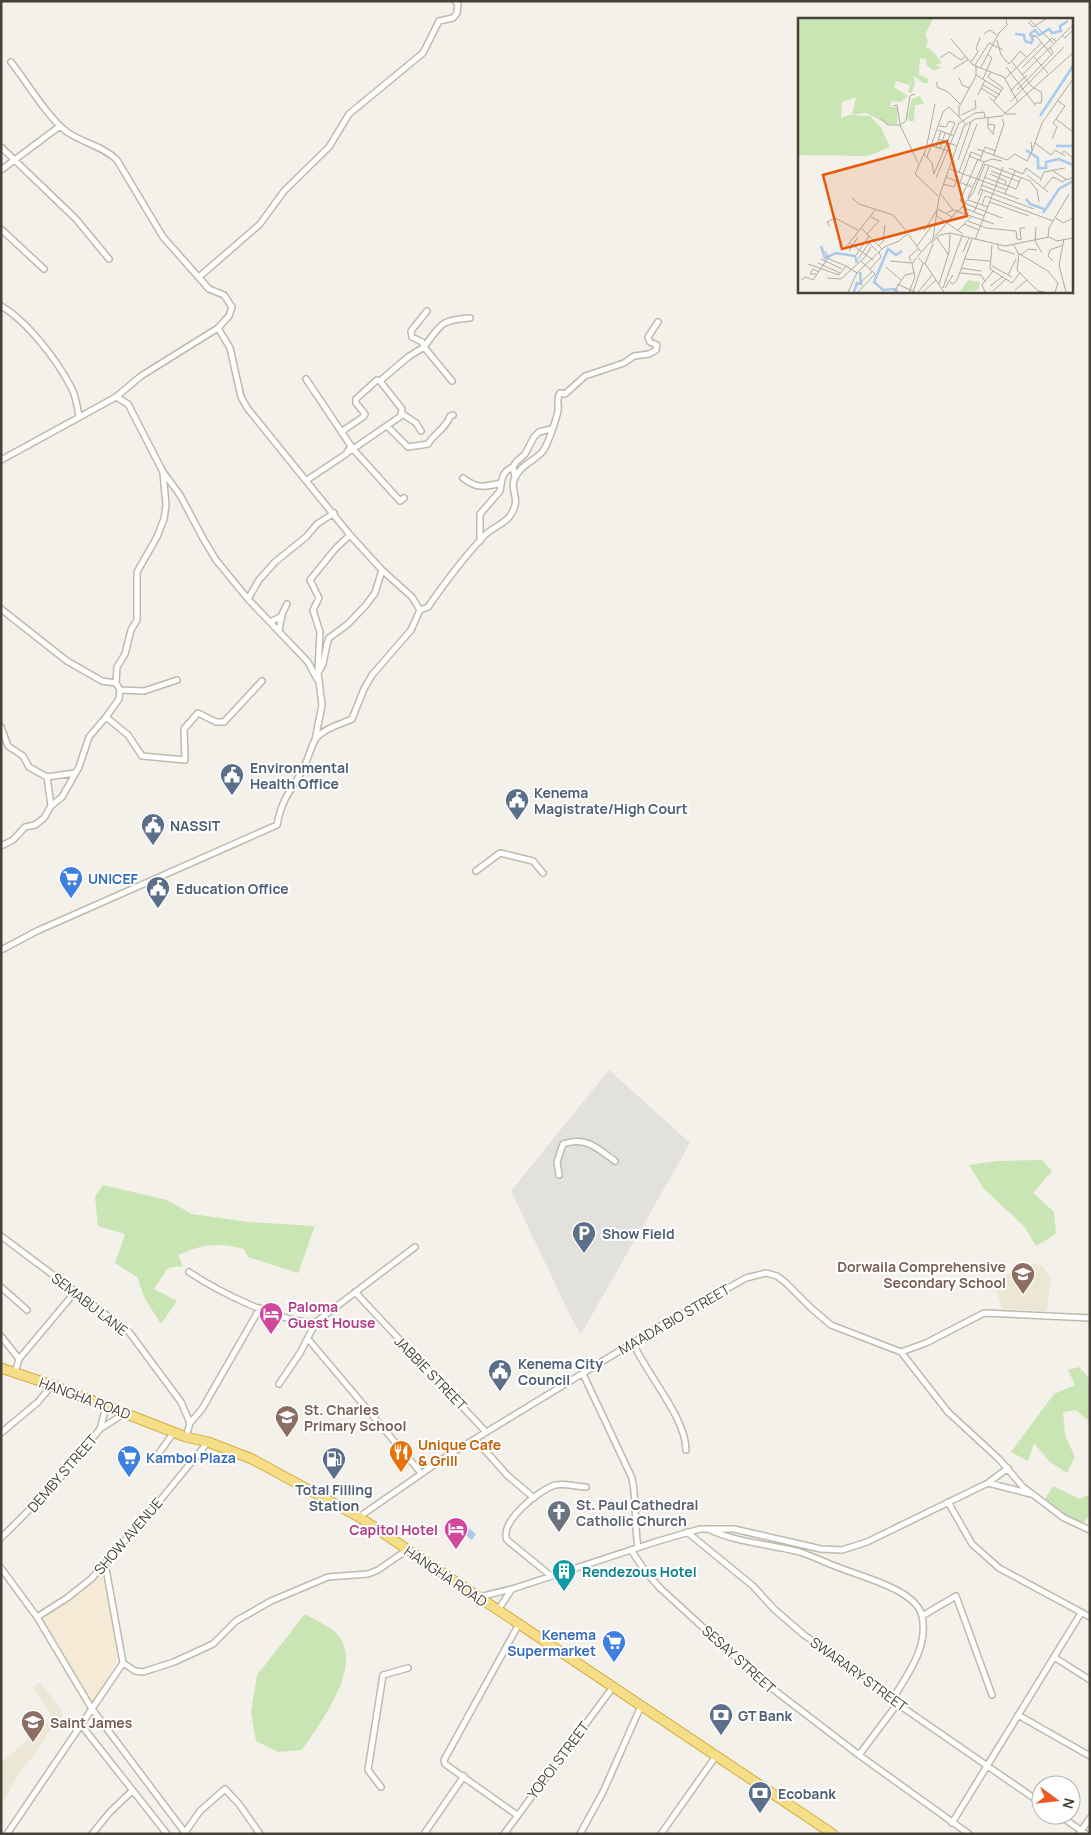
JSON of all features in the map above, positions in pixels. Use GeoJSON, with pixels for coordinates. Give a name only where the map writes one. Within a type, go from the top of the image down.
{"type":"FeatureCollection","features":[{"type":"Feature","properties":{"kind":"highway","name":"HANGHA ROAD"},"geometry":{"type":"LineString","coordinates":[[1,1368],[52,1385],[186,1437],[208,1442],[252,1459],[359,1517],[833,1834]]}},
{"type":"Feature","properties":{"kind":"street"},"geometry":{"type":"LineString","coordinates":[[199,277],[260,224],[291,183],[329,147],[349,114],[423,53],[439,20],[453,18],[457,13],[458,4],[455,1]]}},
{"type":"Feature","properties":{"kind":"street"},"geometry":{"type":"LineString","coordinates":[[1,460],[116,397],[141,376],[218,328],[229,316],[232,307],[224,296],[209,289],[163,237],[117,160],[110,153],[81,140],[60,126],[11,62]]}},
{"type":"Feature","properties":{"kind":"street"},"geometry":{"type":"LineString","coordinates":[[1,170],[60,126]]}},
{"type":"Feature","properties":{"kind":"street"},"geometry":{"type":"LineString","coordinates":[[1,147],[76,219],[109,259]]}},
{"type":"Feature","properties":{"kind":"street"},"geometry":{"type":"LineString","coordinates":[[1,229],[44,269]]}},
{"type":"Feature","properties":{"kind":"street"},"geometry":{"type":"LineString","coordinates":[[1,306],[10,311],[48,354],[72,388],[80,416]]}},
{"type":"Feature","properties":{"kind":"street"},"geometry":{"type":"LineString","coordinates":[[427,311],[411,331],[412,337],[422,342],[424,347],[452,380]]}},
{"type":"Feature","properties":{"kind":"street"},"geometry":{"type":"LineString","coordinates":[[380,382],[408,357],[424,347],[441,324],[454,319],[470,318]]}},
{"type":"Feature","properties":{"kind":"street"},"geometry":{"type":"LineString","coordinates":[[315,740],[329,729],[352,719],[372,675],[411,630],[420,610],[428,607],[462,560],[480,540],[492,528],[508,518],[515,507],[516,495],[513,486],[515,478],[523,466],[542,451],[558,410],[557,398],[560,392],[565,394],[585,376],[624,363],[634,356],[649,354],[656,350],[657,345],[650,342],[648,337],[658,322]]}},
{"type":"Feature","properties":{"kind":"street"},"geometry":{"type":"LineString","coordinates":[[218,328],[230,348],[236,366],[241,397],[267,434],[307,480],[350,535],[382,570],[412,597],[420,610]]}},
{"type":"Feature","properties":{"kind":"street"},"geometry":{"type":"LineString","coordinates":[[306,378],[352,450],[400,500],[404,498]]}},
{"type":"Feature","properties":{"kind":"street"},"geometry":{"type":"LineString","coordinates":[[341,432],[365,414],[356,403],[356,399],[376,380],[380,382],[398,403],[402,413],[416,423],[421,432]]}},
{"type":"Feature","properties":{"kind":"street"},"geometry":{"type":"LineString","coordinates":[[116,397],[128,404],[163,472],[180,495],[216,560],[248,599],[308,662],[319,683]]}},
{"type":"Feature","properties":{"kind":"street"},"geometry":{"type":"LineString","coordinates":[[307,480],[387,426],[401,416],[402,413]]}},
{"type":"Feature","properties":{"kind":"street"},"geometry":{"type":"LineString","coordinates":[[387,426],[408,447],[412,447],[428,444],[433,436],[443,429],[450,416],[453,415]]}},
{"type":"Feature","properties":{"kind":"street"},"geometry":{"type":"LineString","coordinates":[[480,540],[480,514],[500,491],[500,483],[504,474],[525,454],[534,437],[539,432],[551,429]]}},
{"type":"Feature","properties":{"kind":"street"},"geometry":{"type":"LineString","coordinates":[[513,467],[515,478]]}},
{"type":"Feature","properties":{"kind":"street"},"geometry":{"type":"LineString","coordinates":[[1,846],[13,840],[25,827],[35,825],[44,818],[51,806],[62,797],[79,767],[89,737],[118,699],[120,690],[116,683],[117,667],[125,654],[131,630],[137,620],[137,572],[157,537],[164,519],[166,505],[163,472]]}},
{"type":"Feature","properties":{"kind":"street"},"geometry":{"type":"LineString","coordinates":[[464,478],[479,487],[500,483]]}},
{"type":"Feature","properties":{"kind":"street"},"geometry":{"type":"LineString","coordinates":[[248,599],[259,580],[275,562],[306,537],[317,524],[334,513]]}},
{"type":"Feature","properties":{"kind":"street"},"geometry":{"type":"LineString","coordinates":[[1,950],[74,914],[277,825],[280,806],[308,761],[315,740],[322,705],[318,673],[320,632],[314,610],[319,598],[310,580],[336,548],[350,535]]}},
{"type":"Feature","properties":{"kind":"street"},"geometry":{"type":"LineString","coordinates":[[318,673],[329,638],[348,624],[366,605],[375,593],[382,570]]}},
{"type":"Feature","properties":{"kind":"street"},"geometry":{"type":"LineString","coordinates":[[279,631],[287,604]]}},
{"type":"Feature","properties":{"kind":"street"},"geometry":{"type":"LineString","coordinates":[[1,610],[67,662],[97,678],[116,683]]}},
{"type":"Feature","properties":{"kind":"street"},"geometry":{"type":"LineString","coordinates":[[270,622],[282,616]]}},
{"type":"Feature","properties":{"kind":"street"},"geometry":{"type":"LineString","coordinates":[[120,690],[144,691],[177,680]]}},
{"type":"Feature","properties":{"kind":"street"},"geometry":{"type":"LineString","coordinates":[[106,717],[128,735],[142,756],[185,760],[184,729],[198,712],[216,722],[224,722],[262,681]]}},
{"type":"Feature","properties":{"kind":"street"},"geometry":{"type":"LineString","coordinates":[[1,727],[8,746],[23,756],[29,768],[46,777],[75,773]]}},
{"type":"Feature","properties":{"kind":"street"},"geometry":{"type":"LineString","coordinates":[[46,777],[51,806]]}},
{"type":"Feature","properties":{"kind":"street"},"geometry":{"type":"LineString","coordinates":[[476,871],[500,853],[533,861],[544,873]]}},
{"type":"Feature","properties":{"kind":"street"},"geometry":{"type":"LineString","coordinates":[[559,1175],[557,1162],[563,1144],[575,1140],[591,1145],[615,1161]]}},
{"type":"Feature","properties":{"kind":"street","name":"SEMABU LANE"},"geometry":{"type":"LineString","coordinates":[[1,1236],[129,1332],[171,1388],[190,1423]]}},
{"type":"Feature","properties":{"kind":"street"},"geometry":{"type":"LineString","coordinates":[[279,1384],[308,1340],[316,1322],[415,1247]]}},
{"type":"Feature","properties":{"kind":"street"},"geometry":{"type":"LineString","coordinates":[[189,1272],[218,1290],[260,1308],[316,1322]]}},
{"type":"Feature","properties":{"kind":"street","name":"MAADA BIO STREET"},"geometry":{"type":"LineString","coordinates":[[359,1517],[475,1438],[721,1291],[755,1274],[777,1276],[831,1325],[844,1332],[901,1352]]}},
{"type":"Feature","properties":{"kind":"street"},"geometry":{"type":"LineString","coordinates":[[1,1286],[26,1310]]}},
{"type":"Feature","properties":{"kind":"street"},"geometry":{"type":"LineString","coordinates":[[15,1373],[19,1359],[75,1292]]}},
{"type":"Feature","properties":{"kind":"street","name":"JABBIE STREET"},"geometry":{"type":"LineString","coordinates":[[355,1292],[486,1432]]}},
{"type":"Feature","properties":{"kind":"street"},"geometry":{"type":"LineString","coordinates":[[186,1437],[190,1423],[202,1409],[260,1308]]}},
{"type":"Feature","properties":{"kind":"street"},"geometry":{"type":"LineString","coordinates":[[1090,1318],[984,1313],[940,1336],[901,1352],[948,1412],[1008,1468],[1033,1495],[1064,1518],[1090,1530]]}},
{"type":"Feature","properties":{"kind":"street"},"geometry":{"type":"LineString","coordinates":[[1,1336],[19,1359]]}},
{"type":"Feature","properties":{"kind":"street"},"geometry":{"type":"LineString","coordinates":[[308,1340],[421,1473]]}},
{"type":"Feature","properties":{"kind":"street"},"geometry":{"type":"LineString","coordinates":[[633,1343],[672,1408],[684,1436],[686,1450]]}},
{"type":"Feature","properties":{"kind":"street"},"geometry":{"type":"LineString","coordinates":[[583,1374],[632,1478],[635,1494],[635,1528],[638,1547]]}},
{"type":"Feature","properties":{"kind":"street"},"geometry":{"type":"LineString","coordinates":[[1,1433],[38,1402],[52,1385]]}},
{"type":"Feature","properties":{"kind":"street"},"geometry":{"type":"LineString","coordinates":[[100,1429],[106,1407]]}},
{"type":"Feature","properties":{"kind":"street","name":"DEMBY STREET"},"geometry":{"type":"LineString","coordinates":[[1,1538],[56,1483],[100,1429],[125,1413]]}},
{"type":"Feature","properties":{"kind":"street"},"geometry":{"type":"LineString","coordinates":[[159,1453],[174,1432]]}},
{"type":"Feature","properties":{"kind":"street"},"geometry":{"type":"LineString","coordinates":[[475,1438],[508,1475],[534,1498]]}},
{"type":"Feature","properties":{"kind":"street","name":"SHOW AVENUE"},"geometry":{"type":"LineString","coordinates":[[37,1617],[68,1598],[106,1563],[208,1442]]}},
{"type":"Feature","properties":{"kind":"street"},"geometry":{"type":"LineString","coordinates":[[477,1597],[512,1589],[688,1532],[708,1529],[734,1528],[821,1549],[842,1550],[859,1545],[988,1483],[1008,1468]]}},
{"type":"Feature","properties":{"kind":"street"},"geometry":{"type":"LineString","coordinates":[[988,1483],[1033,1495]]}},
{"type":"Feature","properties":{"kind":"street"},"geometry":{"type":"LineString","coordinates":[[551,1576],[505,1538],[506,1531],[516,1515],[534,1498],[555,1485],[586,1487]]}},
{"type":"Feature","properties":{"kind":"street"},"geometry":{"type":"LineString","coordinates":[[948,1502],[972,1544],[999,1568],[1090,1617]]}},
{"type":"Feature","properties":{"kind":"street"},"geometry":{"type":"LineString","coordinates":[[708,1529],[724,1536],[802,1553],[883,1584],[902,1594],[919,1607],[922,1616],[922,1641],[918,1654],[895,1701],[859,1755]]}},
{"type":"Feature","properties":{"kind":"street","name":"SWARARY STREET"},"geometry":{"type":"LineString","coordinates":[[688,1532],[753,1586],[774,1609],[827,1652],[874,1682],[895,1701],[1031,1796]]}},
{"type":"Feature","properties":{"kind":"street"},"geometry":{"type":"LineString","coordinates":[[819,1560],[821,1549]]}},
{"type":"Feature","properties":{"kind":"street"},"geometry":{"type":"LineString","coordinates":[[106,1563],[124,1662],[135,1671],[143,1672],[174,1662],[213,1644],[236,1622],[271,1601],[328,1576],[373,1572],[407,1550]]}},
{"type":"Feature","properties":{"kind":"street","name":"SESAY STREET"},"geometry":{"type":"LineString","coordinates":[[631,1550],[645,1571],[660,1588],[749,1670],[859,1755],[969,1834]]}},
{"type":"Feature","properties":{"kind":"street"},"geometry":{"type":"LineString","coordinates":[[1,1568],[37,1617],[92,1709],[185,1833],[200,1811],[225,1789],[236,1800],[260,1834]]}},
{"type":"Feature","properties":{"kind":"street"},"geometry":{"type":"LineString","coordinates":[[498,1610],[512,1589]]}},
{"type":"Feature","properties":{"kind":"street"},"geometry":{"type":"LineString","coordinates":[[922,1616],[956,1596],[992,1695]]}},
{"type":"Feature","properties":{"kind":"street"},"geometry":{"type":"LineString","coordinates":[[952,1823],[1081,1613]]}},
{"type":"Feature","properties":{"kind":"street"},"geometry":{"type":"LineString","coordinates":[[517,1815],[445,1764],[444,1758],[519,1624]]}},
{"type":"Feature","properties":{"kind":"street"},"geometry":{"type":"LineString","coordinates":[[1054,1657],[1090,1680]]}},
{"type":"Feature","properties":{"kind":"street"},"geometry":{"type":"LineString","coordinates":[[7,1834],[124,1662]]}},
{"type":"Feature","properties":{"kind":"street"},"geometry":{"type":"LineString","coordinates":[[381,1787],[368,1770],[383,1675],[408,1668]]}},
{"type":"Feature","properties":{"kind":"street","name":"YOPOI STREET"},"geometry":{"type":"LineString","coordinates":[[504,1834],[613,1687]]}},
{"type":"Feature","properties":{"kind":"street"},"geometry":{"type":"LineString","coordinates":[[580,1834],[603,1792],[641,1706]]}},
{"type":"Feature","properties":{"kind":"street"},"geometry":{"type":"LineString","coordinates":[[1018,1715],[1090,1756]]}},
{"type":"Feature","properties":{"kind":"street"},"geometry":{"type":"LineString","coordinates":[[82,1726],[166,1834]]}},
{"type":"Feature","properties":{"kind":"street"},"geometry":{"type":"LineString","coordinates":[[661,1834],[716,1756]]}},
{"type":"Feature","properties":{"kind":"street"},"geometry":{"type":"LineString","coordinates":[[424,1834],[464,1776]]}},
{"type":"Feature","properties":{"kind":"street"},"geometry":{"type":"LineString","coordinates":[[92,1834],[110,1812],[132,1791]]}},
{"type":"Feature","properties":{"kind":"street"},"geometry":{"type":"LineString","coordinates":[[1086,1834],[1080,1832],[1090,1818]]}},
{"type":"Feature","properties":{"kind":"shaded area","name":"Show Field"},"geometry":{"type":"Polygon","coordinates":[[[609,1070],[690,1143],[581,1334],[571,1317],[511,1191],[609,1070]]]}},
{"type":"Feature","properties":{"kind":"shaded area","name":"Dorwaila Comprehensive Secondary School"},"geometry":{"type":"Polygon","coordinates":[[[1036,1263],[1038,1266],[1041,1265],[1051,1278],[1047,1311],[1002,1309],[993,1280],[1036,1263]]]}},
{"type":"Feature","properties":{"kind":"shaded area"},"geometry":{"type":"Polygon","coordinates":[[[104,1569],[117,1660],[92,1708],[39,1624],[104,1569]]]}},
{"type":"Feature","properties":{"kind":"shaded area","name":"Saint James"},"geometry":{"type":"Polygon","coordinates":[[[40,1682],[59,1707],[66,1722],[48,1732],[35,1754],[19,1773],[1,1807],[1,1763],[53,1718],[33,1687],[40,1682]]]}},
{"type":"Feature","properties":{"kind":"green space"},"geometry":{"type":"Polygon","coordinates":[[[1042,1160],[1052,1171],[1033,1193],[1054,1212],[1056,1234],[1036,1246],[1024,1226],[984,1189],[969,1165],[997,1161],[1042,1160]]]}},
{"type":"Feature","properties":{"kind":"green space"},"geometry":{"type":"Polygon","coordinates":[[[103,1185],[167,1200],[192,1214],[248,1222],[315,1226],[298,1273],[248,1257],[244,1249],[226,1245],[203,1246],[178,1255],[183,1266],[168,1268],[154,1289],[177,1301],[161,1324],[145,1299],[137,1277],[115,1263],[125,1234],[98,1226],[95,1197],[103,1185]]]}},
{"type":"Feature","properties":{"kind":"green space"},"geometry":{"type":"Polygon","coordinates":[[[1079,1367],[1090,1379],[1090,1422],[1076,1410],[1063,1412],[1065,1435],[1075,1457],[1067,1473],[1050,1462],[1034,1443],[1028,1461],[1011,1452],[1054,1394],[1075,1385],[1068,1370],[1079,1367]]]}},
{"type":"Feature","properties":{"kind":"green space"},"geometry":{"type":"Polygon","coordinates":[[[1053,1486],[1080,1499],[1090,1494],[1090,1515],[1078,1529],[1045,1499],[1053,1486]]]}},
{"type":"Feature","properties":{"kind":"green space"},"geometry":{"type":"Polygon","coordinates":[[[305,1614],[327,1626],[338,1635],[345,1648],[346,1663],[343,1678],[328,1710],[302,1750],[278,1752],[256,1741],[251,1712],[257,1675],[305,1614]]]}},
{"type":"Feature","properties":{"kind":"water"},"geometry":{"type":"Polygon","coordinates":[[[465,1525],[476,1534],[472,1540],[460,1531],[465,1525]]]}},
{"type":"Feature","properties":{"kind":"place","name":"Environmental Health Office"},"geometry":{"type":"Point","coordinates":[232,796]}},
{"type":"Feature","properties":{"kind":"place","name":"Kenema Magistrate/High Court"},"geometry":{"type":"Point","coordinates":[517,821]}},
{"type":"Feature","properties":{"kind":"place","name":"NASSIT"},"geometry":{"type":"Point","coordinates":[153,846]}},
{"type":"Feature","properties":{"kind":"place","name":"UNICEF"},"geometry":{"type":"Point","coordinates":[71,899]}},
{"type":"Feature","properties":{"kind":"place","name":"Education Office"},"geometry":{"type":"Point","coordinates":[158,909]}},
{"type":"Feature","properties":{"kind":"place","name":"Show Field"},"geometry":{"type":"Point","coordinates":[584,1254]}},
{"type":"Feature","properties":{"kind":"place","name":"Dorwaila Comprehensive Secondary School"},"geometry":{"type":"Point","coordinates":[1023,1295]}},
{"type":"Feature","properties":{"kind":"place","name":"Paloma Guest House"},"geometry":{"type":"Point","coordinates":[271,1335]}},
{"type":"Feature","properties":{"kind":"place","name":"Kenema City Council"},"geometry":{"type":"Point","coordinates":[500,1392]}},
{"type":"Feature","properties":{"kind":"place","name":"St. Charles Primary School"},"geometry":{"type":"Point","coordinates":[287,1438]}},
{"type":"Feature","properties":{"kind":"place","name":"Unique Cafe & Grill"},"geometry":{"type":"Point","coordinates":[401,1473]}},
{"type":"Feature","properties":{"kind":"place","name":"Kamboi Plaza"},"geometry":{"type":"Point","coordinates":[129,1478]}},
{"type":"Feature","properties":{"kind":"place","name":"Total Filling Station"},"geometry":{"type":"Point","coordinates":[334,1480]}},
{"type":"Feature","properties":{"kind":"place","name":"St. Paul Cathedral Catholic Church"},"geometry":{"type":"Point","coordinates":[559,1533]}},
{"type":"Feature","properties":{"kind":"place","name":"Capitol Hotel"},"geometry":{"type":"Point","coordinates":[456,1550]}},
{"type":"Feature","properties":{"kind":"place","name":"Rendezous Hotel"},"geometry":{"type":"Point","coordinates":[564,1592]}},
{"type":"Feature","properties":{"kind":"place","name":"Kenema Supermarket"},"geometry":{"type":"Point","coordinates":[614,1663]}},
{"type":"Feature","properties":{"kind":"place","name":"GT Bank"},"geometry":{"type":"Point","coordinates":[721,1736]}},
{"type":"Feature","properties":{"kind":"place","name":"Saint James"},"geometry":{"type":"Point","coordinates":[33,1743]}},
{"type":"Feature","properties":{"kind":"place","name":"Ecobank"},"geometry":{"type":"Point","coordinates":[760,1814]}}]}
